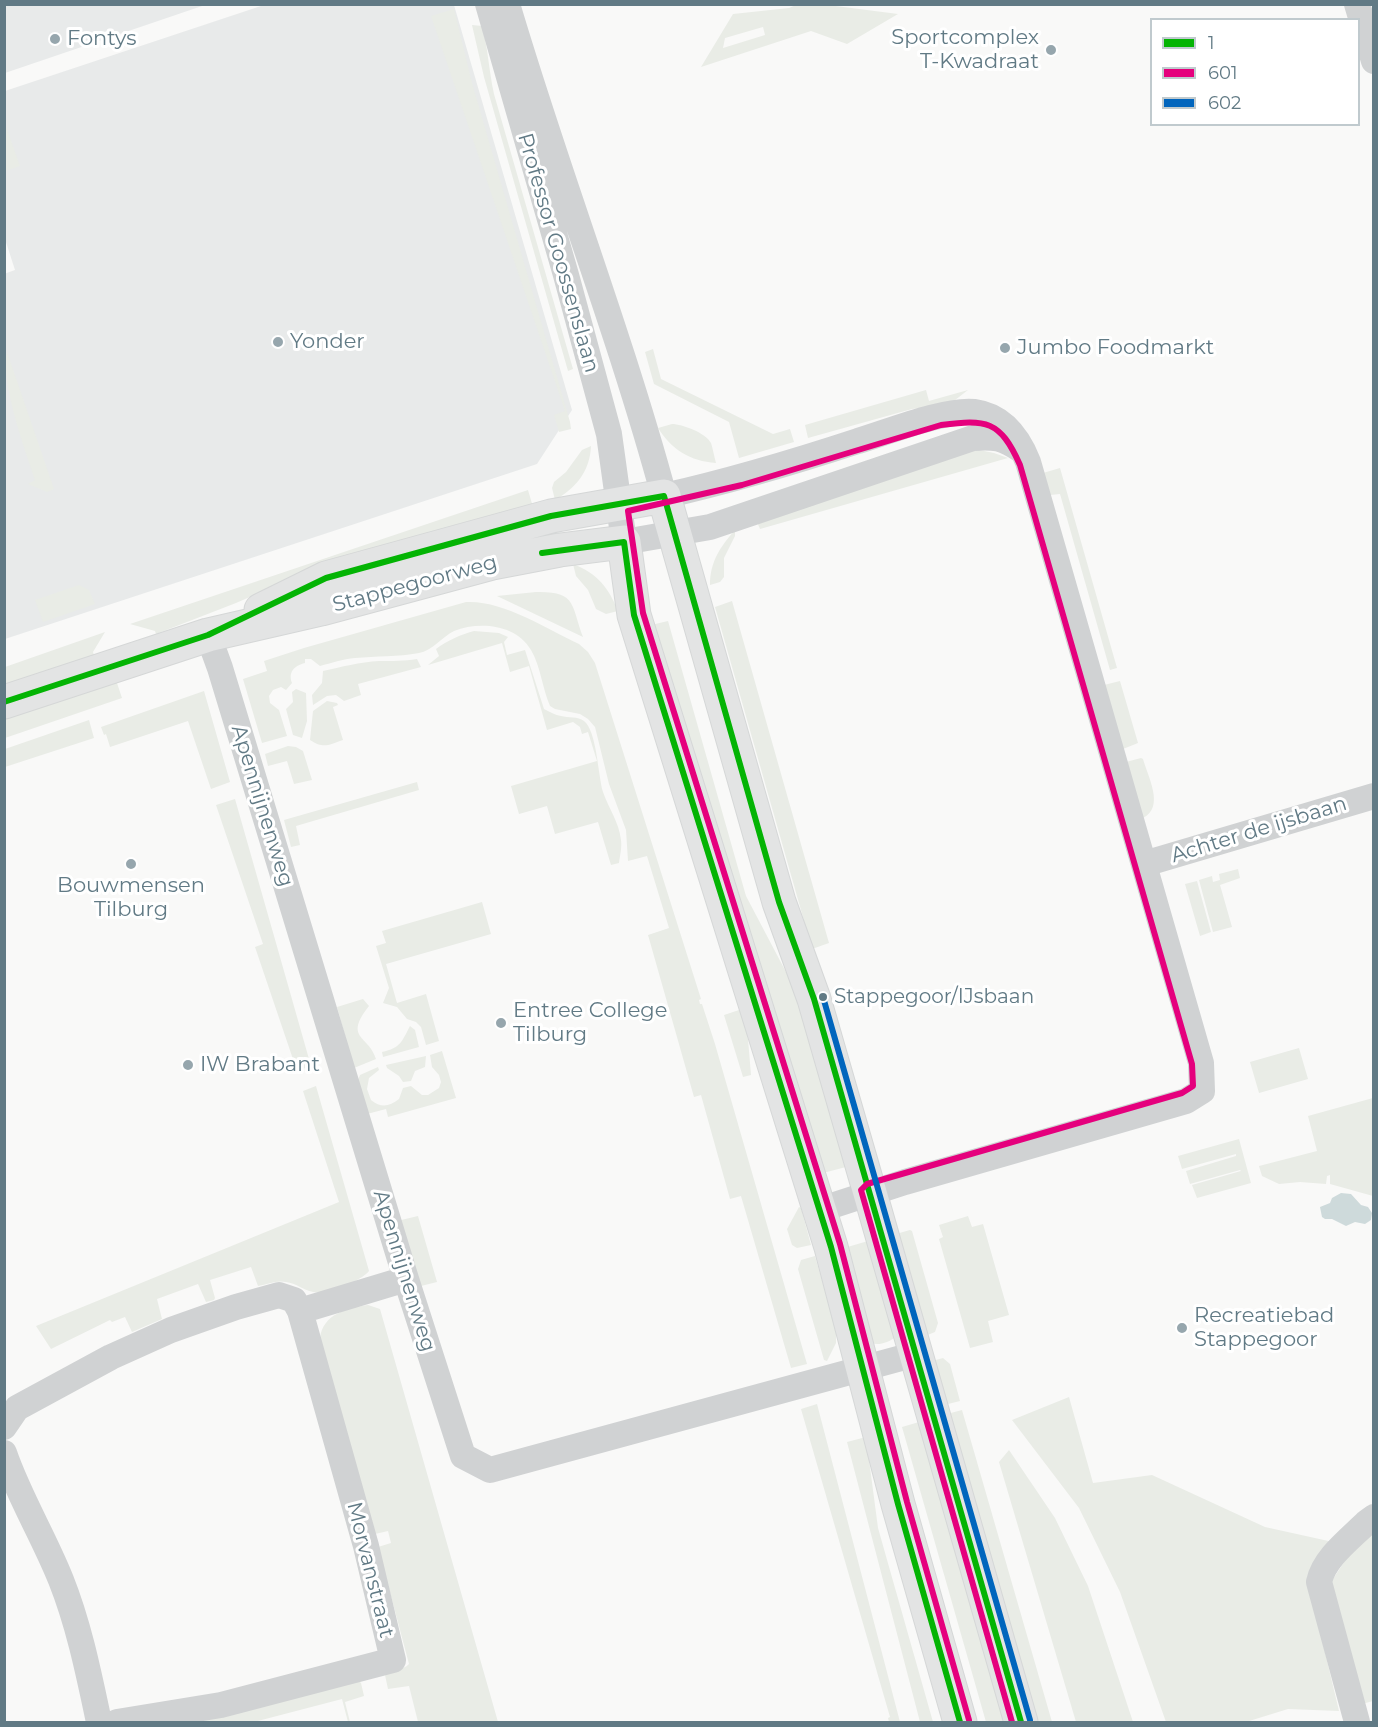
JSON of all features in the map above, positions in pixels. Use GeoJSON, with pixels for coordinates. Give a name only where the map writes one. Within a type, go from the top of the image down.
{"type":"FeatureCollection","features":[{"type":"Feature","properties":{"kind":"street","name":"Professor Goossenslaan"},"geometry":{"type":"LineString","coordinates":[[488,4],[609,434],[618,504]]}},
{"type":"Feature","properties":{"kind":"street","name":"Professor Goossenslaan"},"geometry":{"type":"LineString","coordinates":[[507,4],[532,88],[641,413],[664,496]]}},
{"type":"Feature","properties":{"kind":"street"},"geometry":{"type":"LineString","coordinates":[[1357,4],[1374,61]]}},
{"type":"Feature","properties":{"kind":"street","name":"Stappegoorweg"},"geometry":{"type":"LineString","coordinates":[[208,635],[326,578],[551,516],[664,496],[745,477],[939,416],[972,412],[993,417],[1013,433],[1026,457]]}},
{"type":"Feature","properties":{"kind":"street","name":"Stappegoorweg"},"geometry":{"type":"LineString","coordinates":[[4,702],[208,635],[321,609],[492,563],[710,527],[973,438],[1004,439],[1026,457]]}},
{"type":"Feature","properties":{"kind":"street"},"geometry":{"type":"LineString","coordinates":[[819,1210],[1186,1101],[1203,1091],[1201,1063],[1026,457]]}},
{"type":"Feature","properties":{"kind":"street"},"geometry":{"type":"LineString","coordinates":[[664,496],[779,903],[814,999],[1021,1722]]}},
{"type":"Feature","properties":{"kind":"street"},"geometry":{"type":"LineString","coordinates":[[618,504],[637,625],[819,1210],[960,1722]]}},
{"type":"Feature","properties":{"kind":"street","name":"Apennijnenweg"},"geometry":{"type":"LineString","coordinates":[[208,635],[406,1280],[463,1456],[490,1470],[916,1354]]}},
{"type":"Feature","properties":{"kind":"street","name":"Achter de ijsbaan"},"geometry":{"type":"LineString","coordinates":[[1144,864],[1374,796]]}},
{"type":"Feature","properties":{"kind":"street"},"geometry":{"type":"LineString","coordinates":[[4,1427],[17,1408],[111,1357],[171,1330],[236,1307],[279,1295],[294,1300],[300,1311],[406,1280]]}},
{"type":"Feature","properties":{"kind":"street","name":"Morvanstraat"},"geometry":{"type":"LineString","coordinates":[[117,1722],[221,1705],[393,1660],[366,1546],[300,1311]]}},
{"type":"Feature","properties":{"kind":"street"},"geometry":{"type":"LineString","coordinates":[[4,1453],[11,1473],[62,1582],[87,1667],[99,1722]]}},
{"type":"Feature","properties":{"kind":"street"},"geometry":{"type":"LineString","coordinates":[[1357,1722],[1319,1582],[1321,1571],[1330,1560],[1374,1517]]}},
{"type":"Feature","properties":{"kind":"shaded area","name":"Fontys"},"geometry":{"type":"Polygon","coordinates":[[[5,4],[205,4],[205,5],[5,73],[5,4]]]}},
{"type":"Feature","properties":{"kind":"shaded area","name":"Yonder"},"geometry":{"type":"Polygon","coordinates":[[[264,5],[454,5],[572,410],[537,464],[5,639],[4,274],[15,270],[5,239],[5,91],[264,5]]]}},
{"type":"Feature","properties":{"kind":"shaded area"},"geometry":{"type":"Polygon","coordinates":[[[796,5],[828,5],[898,14],[847,44],[811,31],[701,67],[733,14],[789,8],[796,5]],[[763,27],[725,38],[723,48],[765,35],[763,27]]]}},
{"type":"Feature","properties":{"kind":"shaded area"},"geometry":{"type":"Polygon","coordinates":[[[454,9],[472,83],[571,429],[559,432],[554,415],[565,411],[431,16],[454,9]]]}},
{"type":"Feature","properties":{"kind":"shaded area"},"geometry":{"type":"Polygon","coordinates":[[[472,25],[482,26],[494,94],[573,369],[568,371],[484,77],[472,25]]]}},
{"type":"Feature","properties":{"kind":"shaded area"},"geometry":{"type":"Polygon","coordinates":[[[4,121],[20,166],[5,171],[4,171],[4,121]]]}},
{"type":"Feature","properties":{"kind":"shaded area"},"geometry":{"type":"Polygon","coordinates":[[[653,349],[661,379],[773,434],[790,429],[794,442],[739,458],[729,422],[654,384],[645,352],[653,349]]]}},
{"type":"Feature","properties":{"kind":"shaded area"},"geometry":{"type":"Polygon","coordinates":[[[7,352],[54,489],[47,492],[28,484],[35,480],[10,398],[6,365],[7,352]]]}},
{"type":"Feature","properties":{"kind":"shaded area"},"geometry":{"type":"Polygon","coordinates":[[[926,390],[929,401],[968,390],[950,404],[912,409],[808,438],[805,425],[926,390]]]}},
{"type":"Feature","properties":{"kind":"shaded area"},"geometry":{"type":"Polygon","coordinates":[[[672,424],[693,430],[708,439],[716,463],[690,457],[669,442],[658,428],[672,424]]]}},
{"type":"Feature","properties":{"kind":"shaded area"},"geometry":{"type":"Polygon","coordinates":[[[591,446],[585,471],[569,490],[555,500],[552,488],[554,482],[566,472],[582,450],[591,446]]]}},
{"type":"Feature","properties":{"kind":"shaded area"},"geometry":{"type":"Polygon","coordinates":[[[979,450],[1008,458],[760,529],[757,522],[963,452],[979,450]]]}},
{"type":"Feature","properties":{"kind":"shaded area"},"geometry":{"type":"Polygon","coordinates":[[[1060,468],[1117,668],[1110,670],[1060,494],[1050,495],[1043,473],[1060,468]]]}},
{"type":"Feature","properties":{"kind":"shaded area"},"geometry":{"type":"Polygon","coordinates":[[[528,490],[533,507],[303,574],[156,634],[155,631],[130,624],[528,490]]]}},
{"type":"Feature","properties":{"kind":"shaded area"},"geometry":{"type":"Polygon","coordinates":[[[735,530],[735,536],[724,558],[724,577],[720,582],[710,585],[710,577],[717,555],[735,530]]]}},
{"type":"Feature","properties":{"kind":"shaded area"},"geometry":{"type":"Polygon","coordinates":[[[573,564],[589,572],[601,582],[611,595],[618,611],[606,614],[596,609],[588,590],[576,576],[573,564]]]}},
{"type":"Feature","properties":{"kind":"shaded area"},"geometry":{"type":"Polygon","coordinates":[[[79,585],[89,590],[95,604],[43,622],[35,600],[79,585]]]}},
{"type":"Feature","properties":{"kind":"shaded area"},"geometry":{"type":"Polygon","coordinates":[[[549,592],[566,597],[574,608],[583,637],[497,596],[549,592]]]}},
{"type":"Feature","properties":{"kind":"shaded area"},"geometry":{"type":"Polygon","coordinates":[[[732,601],[829,943],[812,949],[715,607],[732,601]]]}},
{"type":"Feature","properties":{"kind":"shaded area"},"geometry":{"type":"Polygon","coordinates":[[[466,602],[494,605],[524,616],[579,644],[595,663],[701,999],[700,1004],[702,1004],[715,1044],[807,1364],[791,1368],[741,1196],[730,1199],[701,1095],[694,1097],[648,935],[669,928],[647,856],[628,861],[626,830],[609,784],[595,727],[580,714],[550,706],[534,657],[524,641],[507,630],[474,626],[454,631],[428,650],[419,653],[351,659],[320,666],[311,659],[305,659],[305,663],[293,670],[292,683],[286,690],[281,687],[273,690],[269,696],[270,703],[279,710],[287,736],[262,743],[243,679],[267,671],[264,661],[466,602]]]}},
{"type":"Feature","properties":{"kind":"shaded area"},"geometry":{"type":"Polygon","coordinates":[[[668,621],[746,896],[797,993],[846,1167],[823,1173],[651,625],[668,621]]]}},
{"type":"Feature","properties":{"kind":"shaded area"},"geometry":{"type":"Polygon","coordinates":[[[474,631],[499,633],[508,637],[504,642],[507,655],[525,650],[544,709],[559,716],[582,719],[588,726],[592,734],[603,792],[620,833],[619,863],[611,865],[598,822],[555,834],[547,806],[519,814],[511,786],[597,761],[588,732],[582,734],[580,727],[573,722],[547,730],[529,666],[510,672],[502,643],[428,665],[439,656],[436,649],[454,638],[474,631]]]}},
{"type":"Feature","properties":{"kind":"shaded area"},"geometry":{"type":"Polygon","coordinates":[[[105,632],[93,652],[94,655],[5,685],[5,667],[105,632]]]}},
{"type":"Feature","properties":{"kind":"shaded area"},"geometry":{"type":"Polygon","coordinates":[[[417,659],[421,667],[358,684],[361,695],[344,701],[336,695],[327,696],[313,705],[312,695],[322,683],[323,671],[365,662],[417,659]]]}},
{"type":"Feature","properties":{"kind":"shaded area"},"geometry":{"type":"Polygon","coordinates":[[[116,680],[122,698],[5,738],[4,718],[116,680]]]}},
{"type":"Feature","properties":{"kind":"shaded area"},"geometry":{"type":"Polygon","coordinates":[[[1120,681],[1138,743],[1123,749],[1104,685],[1120,681]]]}},
{"type":"Feature","properties":{"kind":"shaded area"},"geometry":{"type":"Polygon","coordinates":[[[296,689],[306,693],[307,721],[302,738],[293,735],[286,709],[293,702],[292,692],[296,689]]]}},
{"type":"Feature","properties":{"kind":"shaded area"},"geometry":{"type":"Polygon","coordinates":[[[204,691],[230,782],[211,789],[188,721],[110,747],[101,727],[204,691]]]}},
{"type":"Feature","properties":{"kind":"shaded area"},"geometry":{"type":"Polygon","coordinates":[[[327,701],[338,705],[333,707],[343,740],[323,745],[310,740],[313,711],[327,701]]]}},
{"type":"Feature","properties":{"kind":"shaded area"},"geometry":{"type":"Polygon","coordinates":[[[89,720],[94,738],[5,767],[5,749],[89,720]]]}},
{"type":"Feature","properties":{"kind":"shaded area"},"geometry":{"type":"Polygon","coordinates":[[[288,746],[303,751],[312,780],[294,784],[287,761],[268,766],[265,754],[288,746]]]}},
{"type":"Feature","properties":{"kind":"shaded area"},"geometry":{"type":"Polygon","coordinates":[[[1141,758],[1151,783],[1154,799],[1150,813],[1143,818],[1126,762],[1141,758]]]}},
{"type":"Feature","properties":{"kind":"shaded area"},"geometry":{"type":"Polygon","coordinates":[[[417,782],[419,790],[296,826],[300,845],[291,847],[284,820],[417,782]]]}},
{"type":"Feature","properties":{"kind":"shaded area"},"geometry":{"type":"Polygon","coordinates":[[[235,799],[311,1066],[297,1071],[255,947],[263,944],[216,805],[235,799]]]}},
{"type":"Feature","properties":{"kind":"shaded area"},"geometry":{"type":"Polygon","coordinates":[[[1238,869],[1240,878],[1220,885],[1232,927],[1213,932],[1199,880],[1212,876],[1213,882],[1220,880],[1219,874],[1238,869]]]}},
{"type":"Feature","properties":{"kind":"shaded area"},"geometry":{"type":"Polygon","coordinates":[[[1197,881],[1211,932],[1200,936],[1185,884],[1197,881]]]}},
{"type":"Feature","properties":{"kind":"shaded area"},"geometry":{"type":"Polygon","coordinates":[[[482,902],[491,934],[386,964],[397,1003],[426,994],[439,1041],[426,1045],[421,1027],[416,1022],[407,1019],[397,1007],[383,1003],[389,988],[376,946],[386,943],[382,931],[482,902]]]}},
{"type":"Feature","properties":{"kind":"shaded area"},"geometry":{"type":"Polygon","coordinates":[[[363,999],[369,1006],[358,1025],[358,1031],[373,1051],[376,1059],[354,1068],[337,1007],[363,999]]]}},
{"type":"Feature","properties":{"kind":"shaded area"},"geometry":{"type":"Polygon","coordinates":[[[742,1009],[748,1039],[751,1075],[743,1077],[724,1015],[742,1009]]]}},
{"type":"Feature","properties":{"kind":"shaded area"},"geometry":{"type":"Polygon","coordinates":[[[410,1026],[415,1030],[419,1047],[383,1057],[382,1052],[397,1046],[410,1026]]]}},
{"type":"Feature","properties":{"kind":"shaded area"},"geometry":{"type":"Polygon","coordinates":[[[1299,1048],[1308,1079],[1259,1093],[1250,1062],[1299,1048]]]}},
{"type":"Feature","properties":{"kind":"shaded area"},"geometry":{"type":"Polygon","coordinates":[[[442,1051],[456,1098],[388,1117],[386,1109],[367,1114],[358,1080],[360,1075],[378,1067],[379,1070],[369,1078],[367,1089],[371,1100],[378,1104],[385,1106],[392,1104],[399,1099],[403,1088],[411,1086],[422,1095],[428,1095],[439,1088],[441,1082],[439,1075],[432,1067],[430,1055],[442,1051]]]}},
{"type":"Feature","properties":{"kind":"shaded area"},"geometry":{"type":"Polygon","coordinates":[[[426,1056],[425,1067],[415,1071],[411,1081],[403,1082],[386,1065],[426,1056]]]}},
{"type":"Feature","properties":{"kind":"shaded area"},"geometry":{"type":"Polygon","coordinates":[[[316,1086],[369,1271],[365,1275],[343,1286],[313,1292],[283,1282],[258,1286],[251,1267],[210,1280],[214,1300],[206,1302],[198,1284],[157,1299],[162,1319],[132,1332],[125,1317],[112,1322],[110,1320],[51,1349],[36,1326],[339,1202],[303,1091],[316,1086]]]}},
{"type":"Feature","properties":{"kind":"shaded area"},"geometry":{"type":"Polygon","coordinates":[[[1373,1098],[1373,1196],[1330,1184],[1330,1175],[1327,1176],[1326,1184],[1300,1182],[1279,1184],[1262,1176],[1259,1166],[1317,1151],[1308,1116],[1373,1098]]]}},
{"type":"Feature","properties":{"kind":"shaded area"},"geometry":{"type":"Polygon","coordinates":[[[1239,1139],[1251,1183],[1197,1198],[1192,1185],[1241,1171],[1190,1184],[1186,1171],[1236,1156],[1236,1154],[1182,1169],[1178,1156],[1239,1139]]]}},
{"type":"Feature","properties":{"kind":"shaded area"},"geometry":{"type":"Polygon","coordinates":[[[1341,1193],[1351,1194],[1361,1205],[1368,1207],[1372,1213],[1371,1220],[1365,1224],[1355,1222],[1346,1226],[1322,1217],[1320,1207],[1330,1203],[1332,1198],[1341,1193]]]}},
{"type":"Feature","properties":{"kind":"shaded area"},"geometry":{"type":"Polygon","coordinates":[[[799,1207],[811,1245],[797,1248],[792,1245],[787,1229],[799,1207]]]}},
{"type":"Feature","properties":{"kind":"shaded area"},"geometry":{"type":"Polygon","coordinates":[[[418,1216],[437,1282],[417,1287],[397,1221],[418,1216]]]}},
{"type":"Feature","properties":{"kind":"shaded area"},"geometry":{"type":"Polygon","coordinates":[[[968,1216],[972,1227],[983,1224],[1009,1315],[988,1321],[993,1342],[970,1348],[939,1239],[943,1237],[939,1225],[968,1216]]]}},
{"type":"Feature","properties":{"kind":"shaded area"},"geometry":{"type":"Polygon","coordinates":[[[910,1230],[938,1323],[935,1332],[925,1336],[896,1234],[910,1230]]]}},
{"type":"Feature","properties":{"kind":"shaded area"},"geometry":{"type":"Polygon","coordinates":[[[868,1241],[895,1337],[881,1344],[872,1343],[844,1248],[868,1241]]]}},
{"type":"Feature","properties":{"kind":"shaded area"},"geometry":{"type":"Polygon","coordinates":[[[815,1256],[836,1329],[836,1343],[827,1361],[824,1360],[798,1269],[801,1260],[815,1256]]]}},
{"type":"Feature","properties":{"kind":"shaded area"},"geometry":{"type":"Polygon","coordinates":[[[368,1305],[380,1309],[498,1722],[418,1722],[409,1686],[388,1689],[385,1675],[409,1664],[378,1547],[391,1543],[388,1531],[375,1534],[320,1338],[322,1330],[331,1318],[344,1310],[368,1305]]]}},
{"type":"Feature","properties":{"kind":"shaded area"},"geometry":{"type":"Polygon","coordinates":[[[943,1358],[950,1364],[960,1401],[944,1405],[932,1361],[943,1358]]]}},
{"type":"Feature","properties":{"kind":"shaded area"},"geometry":{"type":"Polygon","coordinates":[[[1069,1397],[1093,1483],[1152,1475],[1265,1527],[1333,1542],[1307,1577],[1339,1711],[1288,1709],[1246,1722],[1166,1722],[1120,1592],[1079,1508],[1012,1420],[1069,1397]]]}},
{"type":"Feature","properties":{"kind":"shaded area"},"geometry":{"type":"Polygon","coordinates":[[[817,1404],[900,1722],[889,1722],[890,1717],[801,1409],[817,1404]]]}},
{"type":"Feature","properties":{"kind":"shaded area"},"geometry":{"type":"Polygon","coordinates":[[[962,1410],[1052,1722],[1035,1722],[947,1414],[962,1410]]]}},
{"type":"Feature","properties":{"kind":"shaded area"},"geometry":{"type":"Polygon","coordinates":[[[919,1422],[1005,1722],[986,1722],[902,1427],[919,1422]]]}},
{"type":"Feature","properties":{"kind":"shaded area"},"geometry":{"type":"Polygon","coordinates":[[[866,1437],[878,1528],[933,1722],[920,1722],[847,1442],[866,1437]]]}},
{"type":"Feature","properties":{"kind":"shaded area"},"geometry":{"type":"Polygon","coordinates":[[[1009,1450],[1055,1518],[1088,1586],[1133,1722],[1076,1722],[999,1462],[1009,1450]]]}},
{"type":"Feature","properties":{"kind":"shaded area"},"geometry":{"type":"Polygon","coordinates":[[[1373,1527],[1373,1701],[1362,1704],[1331,1582],[1350,1553],[1373,1527]]]}},
{"type":"Feature","properties":{"kind":"shaded area"},"geometry":{"type":"Polygon","coordinates":[[[358,1680],[364,1696],[345,1702],[350,1722],[348,1722],[342,1699],[254,1722],[193,1722],[358,1680]]]}},
{"type":"Feature","properties":{"kind":"transit line","name":"601"},"geometry":{"type":"LineString","coordinates":[[969,1720],[907,1502],[840,1244],[643,613],[628,511],[742,485],[941,425],[970,422],[990,426],[998,431],[1006,439],[1020,465],[1192,1064],[1193,1086],[1182,1093],[867,1184],[861,1190],[1012,1722]]}},
{"type":"Feature","properties":{"kind":"transit line","name":"1"},"geometry":{"type":"LineString","coordinates":[[4,702],[208,635],[326,578],[551,516],[664,496],[779,902],[814,999],[1021,1722]]}},
{"type":"Feature","properties":{"kind":"transit line","name":"1"},"geometry":{"type":"LineString","coordinates":[[542,553],[624,542],[634,615],[831,1247],[898,1504],[960,1722]]}},
{"type":"Feature","properties":{"kind":"transit line","name":"602"},"geometry":{"type":"LineString","coordinates":[[823,997],[1030,1720]]}},
{"type":"Feature","properties":{"kind":"place","name":"Fontys"},"geometry":{"type":"Point","coordinates":[55,39]}},
{"type":"Feature","properties":{"kind":"place","name":"Sportcomplex T-Kwadraat"},"geometry":{"type":"Point","coordinates":[1051,50]}},
{"type":"Feature","properties":{"kind":"place","name":"Yonder"},"geometry":{"type":"Point","coordinates":[278,342]}},
{"type":"Feature","properties":{"kind":"place","name":"Jumbo Foodmarkt"},"geometry":{"type":"Point","coordinates":[1005,348]}},
{"type":"Feature","properties":{"kind":"place","name":"Bouwmensen Tilburg"},"geometry":{"type":"Point","coordinates":[131,864]}},
{"type":"Feature","properties":{"kind":"place","name":"Stappegoor/IJsbaan"},"geometry":{"type":"Point","coordinates":[823,997]}},
{"type":"Feature","properties":{"kind":"place","name":"Entree College Tilburg"},"geometry":{"type":"Point","coordinates":[501,1023]}},
{"type":"Feature","properties":{"kind":"place","name":"IW Brabant"},"geometry":{"type":"Point","coordinates":[188,1065]}},
{"type":"Feature","properties":{"kind":"place","name":"Recreatiebad Stappegoor"},"geometry":{"type":"Point","coordinates":[1182,1328]}}]}
